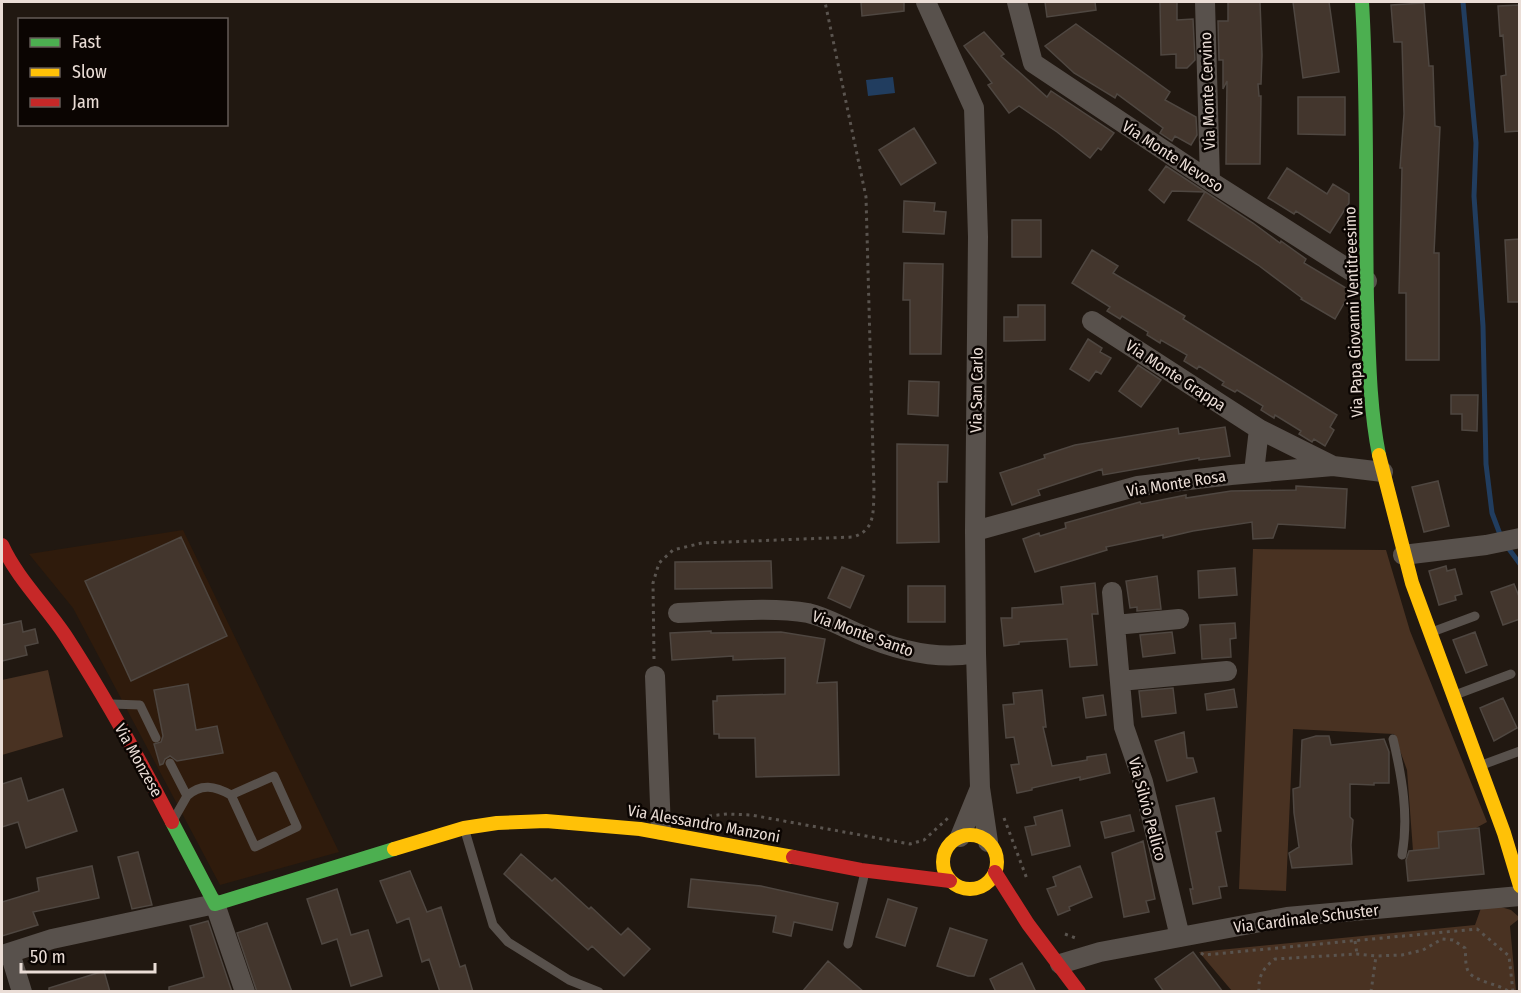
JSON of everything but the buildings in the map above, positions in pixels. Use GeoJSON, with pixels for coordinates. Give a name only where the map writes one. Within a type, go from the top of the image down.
{"type":"FeatureCollection","features":[{"type":"Feature","properties":{"kind":"street","name":"Via San Carlo"},"geometry":{"type":"LineString","coordinates":[[926,2],[974,108],[978,237],[976,653],[980,788],[988,842]]}},
{"type":"Feature","properties":{"kind":"street","name":"Via Monte Nevoso"},"geometry":{"type":"LineString","coordinates":[[1017,2],[1033,63],[1210,181],[1367,281]]}},
{"type":"Feature","properties":{"kind":"street","name":"Via Monte Cervino"},"geometry":{"type":"LineString","coordinates":[[1204,2],[1210,181]]}},
{"type":"Feature","properties":{"kind":"street","name":"Via Papa Giovanni Ventitreesimo"},"geometry":{"type":"LineString","coordinates":[[1362,2],[1367,78],[1365,200],[1367,281],[1371,385],[1376,439],[1403,555],[1479,766],[1510,832],[1520,886]]}},
{"type":"Feature","properties":{"kind":"street","name":"Via Monte Grappa"},"geometry":{"type":"LineString","coordinates":[[1092,321],[1259,429],[1333,466]]}},
{"type":"Feature","properties":{"kind":"street"},"geometry":{"type":"LineString","coordinates":[[1254,472],[1259,429]]}},
{"type":"Feature","properties":{"kind":"street","name":"Via Monte Rosa"},"geometry":{"type":"LineString","coordinates":[[975,531],[1138,486],[1254,472],[1333,466],[1383,472]]}},
{"type":"Feature","properties":{"kind":"street"},"geometry":{"type":"LineString","coordinates":[[1403,555],[1519,539]]}},
{"type":"Feature","properties":{"kind":"street","name":"Via Monzese"},"geometry":{"type":"LineString","coordinates":[[4,555],[63,632],[108,704],[215,904],[245,992]]}},
{"type":"Feature","properties":{"kind":"street","name":"Via Silvio Pellico"},"geometry":{"type":"LineString","coordinates":[[1112,591],[1124,727],[1143,782],[1180,937]]}},
{"type":"Feature","properties":{"kind":"street","name":"Via Monte Santo"},"geometry":{"type":"LineString","coordinates":[[678,613],[798,611],[818,615],[871,639],[907,651],[939,655],[976,653]]}},
{"type":"Feature","properties":{"kind":"street"},"geometry":{"type":"LineString","coordinates":[[1115,625],[1179,619]]}},
{"type":"Feature","properties":{"kind":"street"},"geometry":{"type":"LineString","coordinates":[[1120,681],[1227,671]]}},
{"type":"Feature","properties":{"kind":"street"},"geometry":{"type":"LineString","coordinates":[[655,675],[661,830]]}},
{"type":"Feature","properties":{"kind":"street","name":"Via San Carlo"},"geometry":{"type":"LineString","coordinates":[[960,837],[980,788]]}},
{"type":"Feature","properties":{"kind":"street","name":"Via Alessandro Manzoni"},"geometry":{"type":"LineString","coordinates":[[215,904],[464,828],[511,821],[545,821],[661,830],[905,877],[950,880]]}},
{"type":"Feature","properties":{"kind":"street"},"geometry":{"type":"LineString","coordinates":[[969,889],[984,885],[995,872],[997,856],[993,846],[975,836],[960,837],[948,846],[943,861],[944,870],[950,880],[957,886],[1000,901],[1028,924]]}},
{"type":"Feature","properties":{"kind":"street","name":"Via Alessandro Manzoni"},"geometry":{"type":"LineString","coordinates":[[871,871],[918,869],[943,861]]}},
{"type":"Feature","properties":{"kind":"street"},"geometry":{"type":"LineString","coordinates":[[995,872],[1028,924],[1079,992]]}},
{"type":"Feature","properties":{"kind":"street","name":"Via Cardinale Schuster"},"geometry":{"type":"LineString","coordinates":[[1060,964],[1100,952],[1287,917],[1520,896]]}},
{"type":"Feature","properties":{"kind":"street"},"geometry":{"type":"LineString","coordinates":[[22,992],[5,954],[52,939],[215,904]]}},
{"type":"Feature","properties":{"kind":"lane"},"geometry":{"type":"LineString","coordinates":[[1430,633],[1474,616]]}},
{"type":"Feature","properties":{"kind":"lane"},"geometry":{"type":"LineString","coordinates":[[1453,696],[1511,674]]}},
{"type":"Feature","properties":{"kind":"lane"},"geometry":{"type":"LineString","coordinates":[[108,704],[140,705],[156,738]]}},
{"type":"Feature","properties":{"kind":"lane"},"geometry":{"type":"LineString","coordinates":[[1394,739],[1401,773],[1406,832],[1402,855]]}},
{"type":"Feature","properties":{"kind":"lane"},"geometry":{"type":"LineString","coordinates":[[1479,766],[1520,751]]}},
{"type":"Feature","properties":{"kind":"lane"},"geometry":{"type":"LineString","coordinates":[[170,763],[187,796]]}},
{"type":"Feature","properties":{"kind":"lane"},"geometry":{"type":"LineString","coordinates":[[173,822],[187,796],[193,790],[212,786],[231,795],[255,847],[297,827],[274,776],[231,795]]}},
{"type":"Feature","properties":{"kind":"lane"},"geometry":{"type":"LineString","coordinates":[[464,828],[493,925],[507,942],[569,980],[599,992]]}},
{"type":"Feature","properties":{"kind":"lane"},"geometry":{"type":"LineString","coordinates":[[848,944],[871,871]]}},
{"type":"Feature","properties":{"kind":"path"},"geometry":{"type":"LineString","coordinates":[[655,675],[653,583],[656,569],[668,554],[686,545],[702,543],[853,537],[863,533],[872,521],[874,490],[866,198],[825,2]]}},
{"type":"Feature","properties":{"kind":"path"},"geometry":{"type":"LineString","coordinates":[[1003,814],[1027,875],[1027,883]]}},
{"type":"Feature","properties":{"kind":"path"},"geometry":{"type":"LineString","coordinates":[[1180,937],[1204,955],[1477,929],[1509,956],[1511,992]]}},
{"type":"Feature","properties":{"kind":"path"},"geometry":{"type":"LineString","coordinates":[[1453,940],[1454,931]]}},
{"type":"Feature","properties":{"kind":"path"},"geometry":{"type":"LineString","coordinates":[[1062,933],[1078,939]]}},
{"type":"Feature","properties":{"kind":"path"},"geometry":{"type":"LineString","coordinates":[[1259,992],[1261,973],[1266,965],[1275,959],[1357,954],[1402,955],[1423,950],[1442,939],[1453,940],[1465,948],[1467,969],[1471,976],[1501,986],[1511,992]]}},
{"type":"Feature","properties":{"kind":"path"},"geometry":{"type":"LineString","coordinates":[[1355,941],[1357,954]]}},
{"type":"Feature","properties":{"kind":"path"},"geometry":{"type":"LineString","coordinates":[[1371,992],[1376,956]]}},
{"type":"Feature","properties":{"kind":"shaded area"},"geometry":{"type":"Polygon","coordinates":[[[183,530],[339,852],[220,885],[73,608],[29,554],[183,530]]]}},
{"type":"Feature","properties":{"kind":"shaded area"},"geometry":{"type":"Polygon","coordinates":[[[1253,549],[1386,550],[1410,631],[1487,822],[1439,848],[1413,851],[1407,770],[1394,734],[1293,729],[1286,891],[1239,889],[1253,549]]]}},
{"type":"Feature","properties":{"kind":"shaded area"},"geometry":{"type":"Polygon","coordinates":[[[48,670],[63,737],[2,755],[2,680],[48,670]]]}},
{"type":"Feature","properties":{"kind":"shaded area"},"geometry":{"type":"Polygon","coordinates":[[[1501,907],[1511,910],[1519,917],[1510,926],[1516,991],[1232,991],[1199,952],[1475,925],[1481,908],[1501,907]]]}},
{"type":"Feature","properties":{"kind":"water"},"geometry":{"type":"Polygon","coordinates":[[[893,77],[895,93],[868,96],[866,80],[893,77]]]}},
{"type":"Feature","properties":{"kind":"waterway"},"geometry":{"type":"LineString","coordinates":[[1463,2],[1476,143],[1474,196],[1483,326],[1486,464],[1492,513],[1501,537]]}},
{"type":"Feature","properties":{"kind":"waterway"},"geometry":{"type":"LineString","coordinates":[[1506,545],[1520,564]]}},
{"type":"Feature","properties":{"kind":"traffic: fast"},"geometry":{"type":"LineString","coordinates":[[1362,2],[1369,359],[1371,398],[1379,455]]}},
{"type":"Feature","properties":{"kind":"traffic: fast"},"geometry":{"type":"LineString","coordinates":[[172,822],[215,904],[394,849]]}},
{"type":"Feature","properties":{"kind":"traffic: slow"},"geometry":{"type":"LineString","coordinates":[[1379,455],[1412,583],[1504,833],[1520,886]]}},
{"type":"Feature","properties":{"kind":"traffic: slow"},"geometry":{"type":"LineString","coordinates":[[394,849],[464,828],[497,823],[546,821],[640,829],[793,857]]}},
{"type":"Feature","properties":{"kind":"traffic: slow"},"geometry":{"type":"LineString","coordinates":[[965,835],[975,835],[985,839],[993,847],[997,862],[993,877],[985,885],[975,889],[965,889],[955,885],[947,877],[943,867],[943,857],[947,847],[955,839],[965,835]]}},
{"type":"Feature","properties":{"kind":"traffic: jam"},"geometry":{"type":"LineString","coordinates":[[2,545],[15,569],[65,635],[94,681],[172,822]]}},
{"type":"Feature","properties":{"kind":"traffic: jam"},"geometry":{"type":"LineString","coordinates":[[793,857],[861,870],[950,881]]}},
{"type":"Feature","properties":{"kind":"traffic: jam"},"geometry":{"type":"LineString","coordinates":[[995,872],[1028,924],[1079,992]]}}]}
